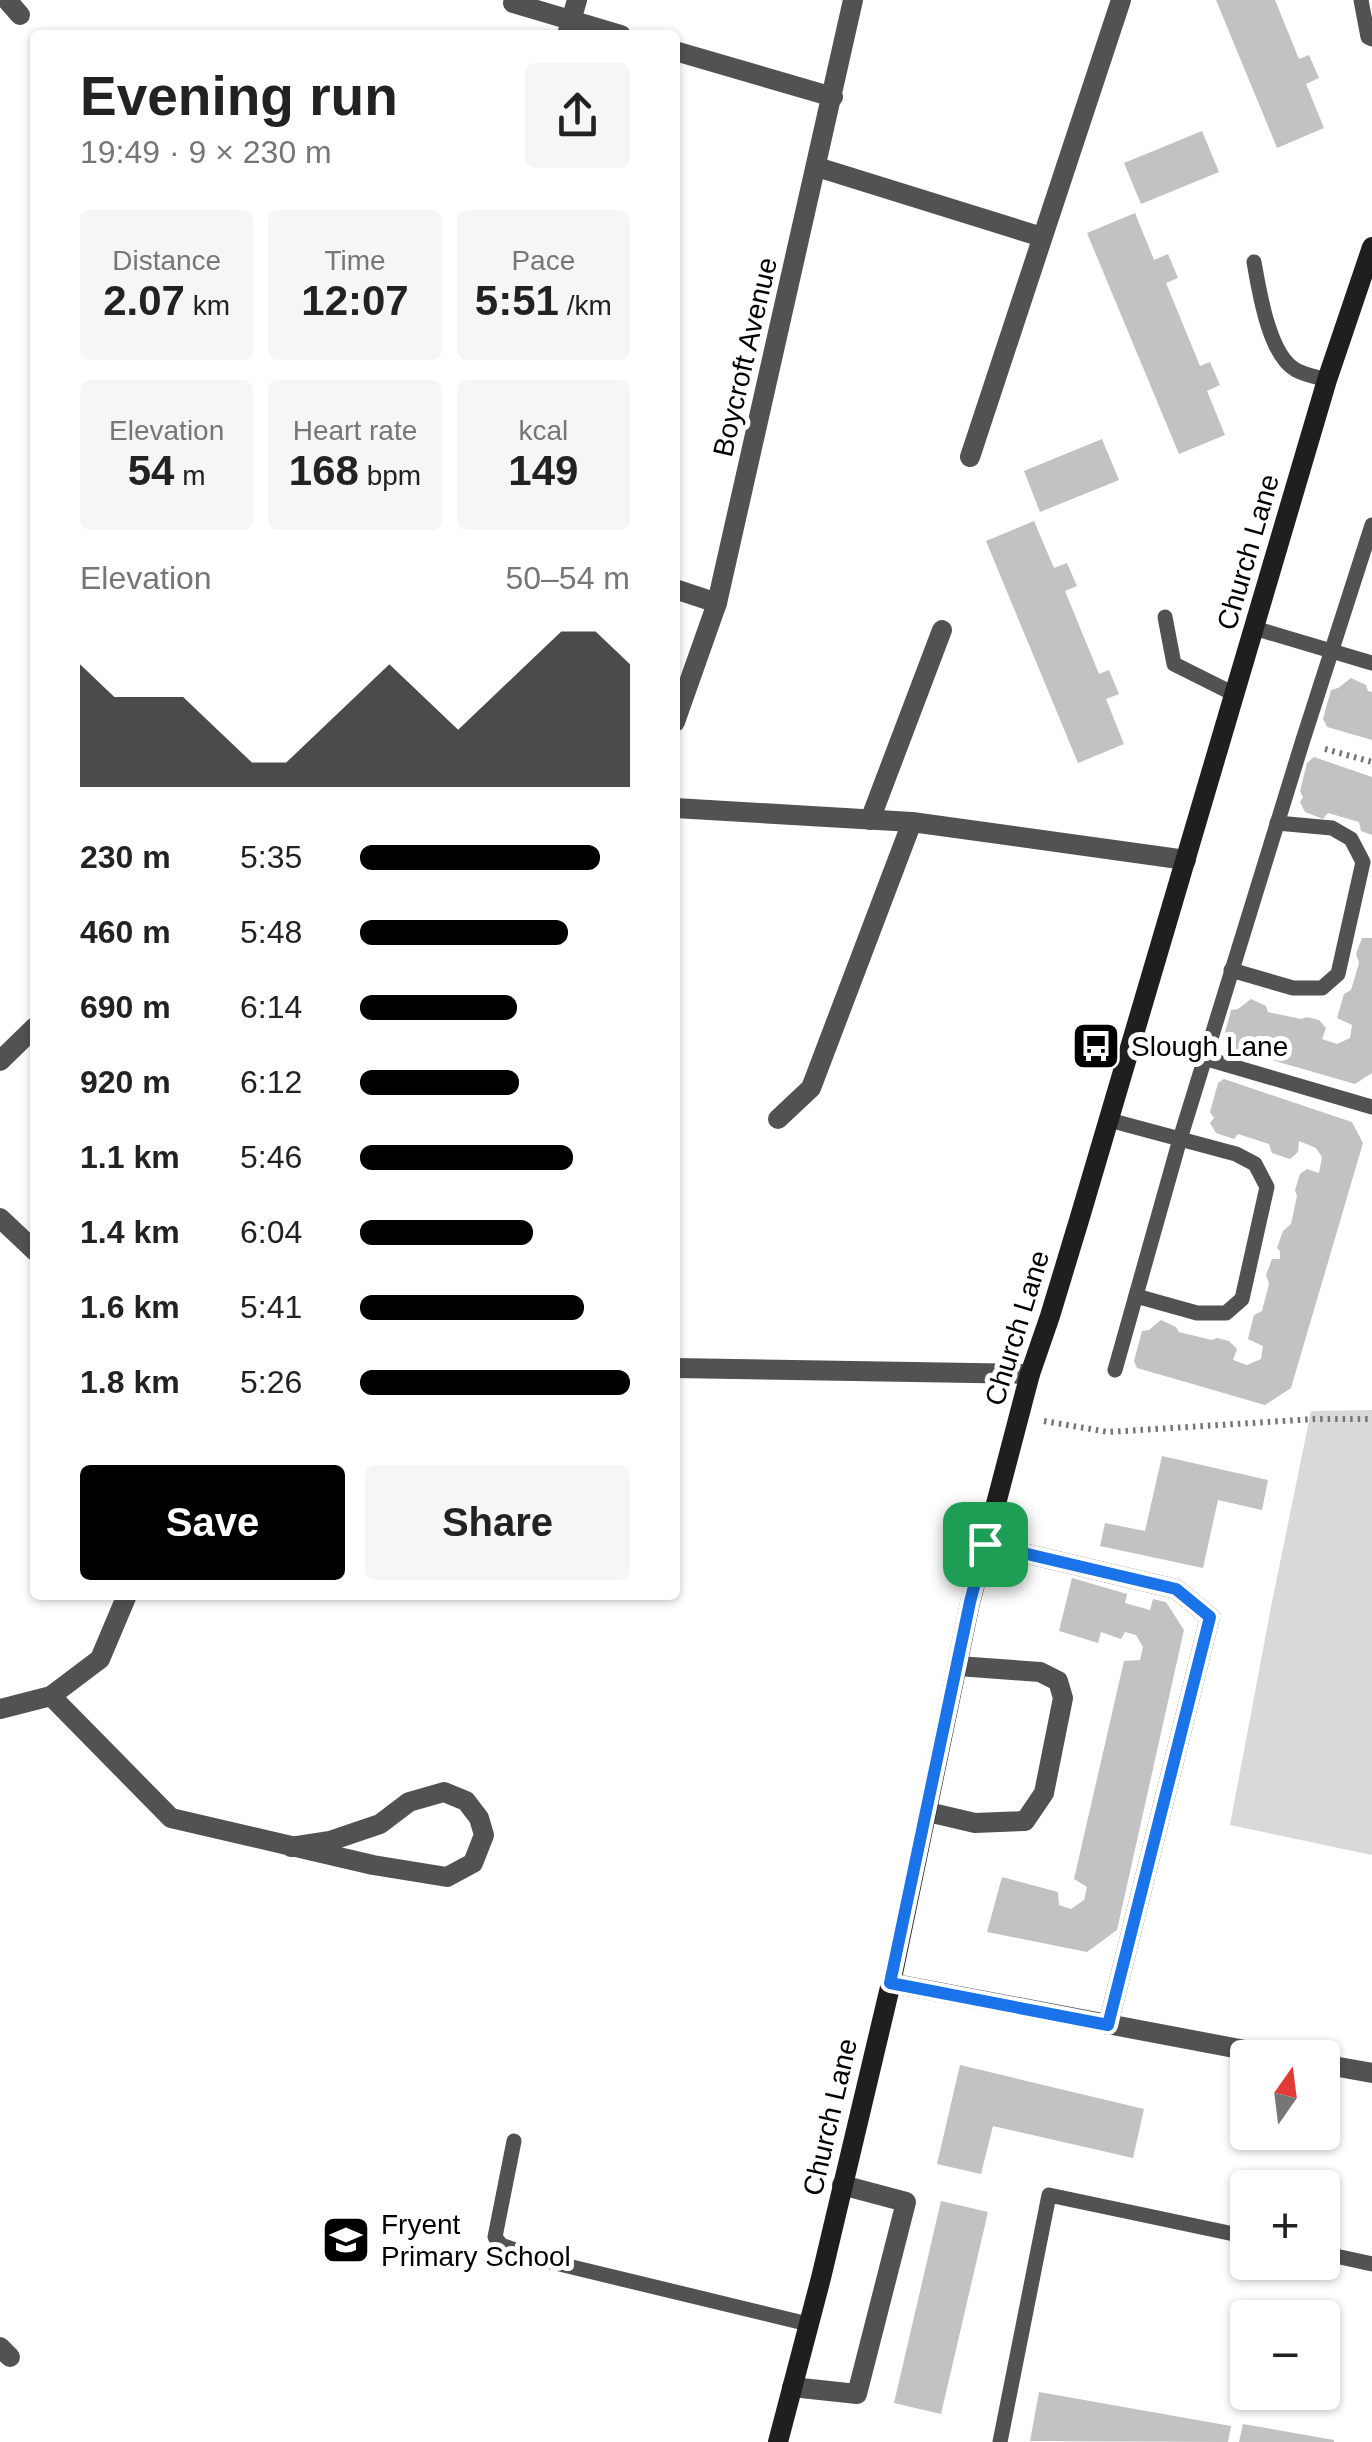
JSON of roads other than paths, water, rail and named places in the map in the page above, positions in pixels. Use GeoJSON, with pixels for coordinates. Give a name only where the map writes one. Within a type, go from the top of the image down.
{"type":"FeatureCollection","features":[{"type":"Feature","properties":{"kind":"main road","name":"Church Lane"},"geometry":{"type":"LineString","coordinates":[[778,2442],[890,1983],[970,1602],[1018,1417],[1327,380],[1372,246]]}},
{"type":"Feature","properties":{"kind":"street","name":"Boycroft Avenue"},"geometry":{"type":"LineString","coordinates":[[680,708],[717,603],[853,0]]}},
{"type":"Feature","properties":{"kind":"street"},"geometry":{"type":"LineString","coordinates":[[970,457],[1121,0]]}},
{"type":"Feature","properties":{"kind":"street"},"geometry":{"type":"LineString","coordinates":[[513,3],[607,30]]}},
{"type":"Feature","properties":{"kind":"street"},"geometry":{"type":"LineString","coordinates":[[680,52],[833,97]]}},
{"type":"Feature","properties":{"kind":"street"},"geometry":{"type":"LineString","coordinates":[[817,167],[1042,238]]}},
{"type":"Feature","properties":{"kind":"street"},"geometry":{"type":"LineString","coordinates":[[680,591],[717,603]]}},
{"type":"Feature","properties":{"kind":"street"},"geometry":{"type":"LineString","coordinates":[[870,820],[942,630]]}},
{"type":"Feature","properties":{"kind":"street"},"geometry":{"type":"LineString","coordinates":[[680,808],[912,822],[1186,860]]}},
{"type":"Feature","properties":{"kind":"street"},"geometry":{"type":"LineString","coordinates":[[778,1119],[811,1088],[912,822]]}},
{"type":"Feature","properties":{"kind":"street"},"geometry":{"type":"LineString","coordinates":[[0,1061],[30,1032]]}},
{"type":"Feature","properties":{"kind":"street"},"geometry":{"type":"LineString","coordinates":[[0,1218],[30,1245]]}},
{"type":"Feature","properties":{"kind":"street"},"geometry":{"type":"LineString","coordinates":[[680,1368],[1030,1374]]}},
{"type":"Feature","properties":{"kind":"street"},"geometry":{"type":"LineString","coordinates":[[985,1544],[1176,1589],[1210,1617],[1108,2025]]}},
{"type":"Feature","properties":{"kind":"street"},"geometry":{"type":"LineString","coordinates":[[0,1709],[51,1696],[100,1659],[125,1600]]}},
{"type":"Feature","properties":{"kind":"street"},"geometry":{"type":"LineString","coordinates":[[928,1812],[975,1823],[1025,1821],[1044,1793],[1064,1698],[1058,1682],[1040,1672],[958,1666]]}},
{"type":"Feature","properties":{"kind":"street"},"geometry":{"type":"LineString","coordinates":[[51,1696],[171,1818],[291,1848],[447,1877],[474,1863],[484,1835],[479,1818],[466,1801],[444,1792],[409,1802],[380,1824],[330,1841],[291,1848]]}},
{"type":"Feature","properties":{"kind":"street"},"geometry":{"type":"LineString","coordinates":[[890,1983],[1230,2047]]}},
{"type":"Feature","properties":{"kind":"street"},"geometry":{"type":"LineString","coordinates":[[1340,2067],[1372,2073]]}},
{"type":"Feature","properties":{"kind":"street"},"geometry":{"type":"LineString","coordinates":[[792,2387],[857,2394],[906,2202],[842,2185]]}},
{"type":"Feature","properties":{"kind":"lane"},"geometry":{"type":"LineString","coordinates":[[1361,0],[1368,37],[1372,39]]}},
{"type":"Feature","properties":{"kind":"lane"},"geometry":{"type":"LineString","coordinates":[[1254,262],[1264,315],[1279,350],[1293,370],[1327,380]]}},
{"type":"Feature","properties":{"kind":"lane"},"geometry":{"type":"LineString","coordinates":[[1114,1370],[1204,1058],[1372,526]]}},
{"type":"Feature","properties":{"kind":"lane"},"geometry":{"type":"LineString","coordinates":[[1165,618],[1174,664],[1234,694]]}},
{"type":"Feature","properties":{"kind":"lane"},"geometry":{"type":"LineString","coordinates":[[1254,628],[1372,663]]}},
{"type":"Feature","properties":{"kind":"lane"},"geometry":{"type":"LineString","coordinates":[[1231,970],[1293,988],[1322,988],[1338,974],[1363,862],[1351,840],[1332,828],[1277,823]]}},
{"type":"Feature","properties":{"kind":"lane"},"geometry":{"type":"LineString","coordinates":[[1204,1058],[1372,1107]]}},
{"type":"Feature","properties":{"kind":"lane"},"geometry":{"type":"LineString","coordinates":[[1109,1120],[1236,1154],[1255,1164],[1267,1187],[1242,1299],[1226,1313],[1197,1313],[1136,1296]]}},
{"type":"Feature","properties":{"kind":"lane"},"geometry":{"type":"LineString","coordinates":[[514,2141],[495,2237],[501,2245],[543,2260],[808,2324]]}},
{"type":"Feature","properties":{"kind":"lane"},"geometry":{"type":"LineString","coordinates":[[1000,2442],[1049,2195],[1230,2234]]}},
{"type":"Feature","properties":{"kind":"lane"},"geometry":{"type":"LineString","coordinates":[[1340,2258],[1372,2264]]}},
{"type":"Feature","properties":{"kind":"place","name":"Slough Lane"},"geometry":{"type":"Point","coordinates":[1096,1046]}},
{"type":"Feature","properties":{"kind":"place","name":"Fryent Primary School"},"geometry":{"type":"Point","coordinates":[346,2240]}}]}
